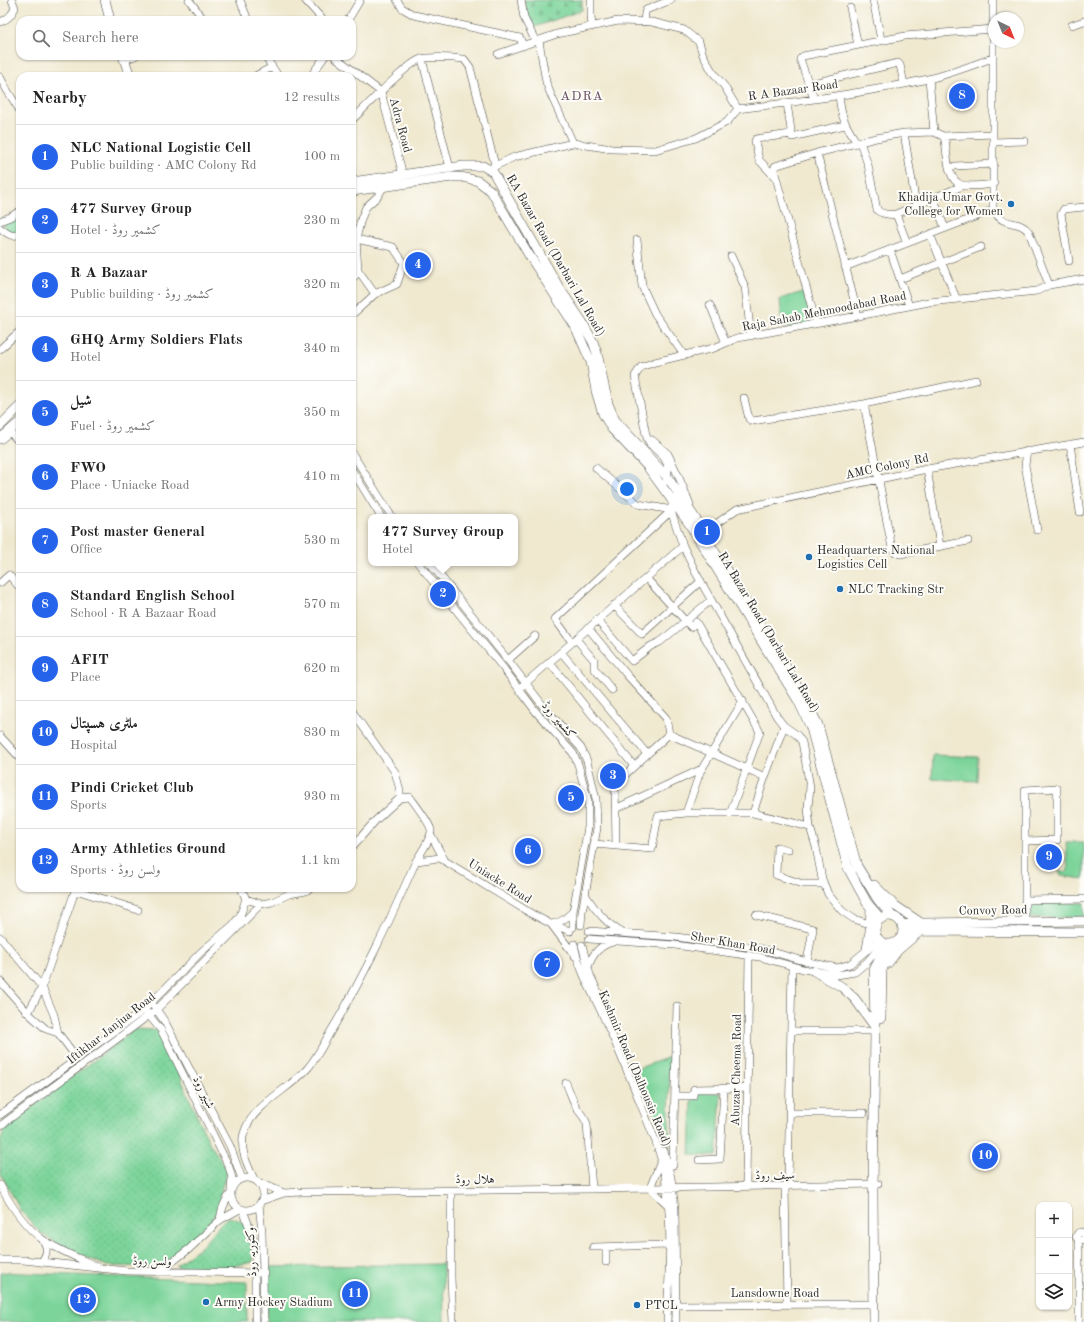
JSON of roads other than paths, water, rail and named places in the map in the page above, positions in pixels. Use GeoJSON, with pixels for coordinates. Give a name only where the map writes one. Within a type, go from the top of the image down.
{"type":"FeatureCollection","features":[{"type":"Feature","properties":{"kind":"main road"},"geometry":{"type":"LineString","coordinates":[[105,0],[109,16]]}},
{"type":"Feature","properties":{"kind":"main road"},"geometry":{"type":"LineString","coordinates":[[125,60],[129,72]]}},
{"type":"Feature","properties":{"kind":"main road","name":"RA Bazar Road (Darbari Lal Road)"},"geometry":{"type":"LineString","coordinates":[[356,181],[477,165],[492,167],[558,286],[581,320],[597,352],[608,404],[615,420],[668,478],[699,524],[703,533],[805,699],[818,725],[858,866],[878,900],[893,917]]}},
{"type":"Feature","properties":{"kind":"main road","name":"RA Bazar Road (Darbari Lal Road)"},"geometry":{"type":"LineString","coordinates":[[356,190],[462,177],[478,181],[491,191],[529,255],[575,326],[590,362],[596,391],[603,414],[612,429],[647,466],[688,522],[802,709],[811,728],[848,868],[867,903],[871,907],[876,923]]}},
{"type":"Feature","properties":{"kind":"main road"},"geometry":{"type":"LineString","coordinates":[[0,426],[16,410]]}},
{"type":"Feature","properties":{"kind":"main road"},"geometry":{"type":"LineString","coordinates":[[0,439],[16,425]]}},
{"type":"Feature","properties":{"kind":"main road"},"geometry":{"type":"LineString","coordinates":[[863,874],[894,905],[921,927],[898,950],[882,970]]}},
{"type":"Feature","properties":{"kind":"main road"},"geometry":{"type":"LineString","coordinates":[[868,949],[876,923],[887,916],[893,917],[902,925],[902,934],[898,940],[885,942]]}},
{"type":"Feature","properties":{"kind":"main road","name":"Convoy Road"},"geometry":{"type":"LineString","coordinates":[[902,934],[921,927],[1025,921],[1084,921]]}},
{"type":"Feature","properties":{"kind":"main road"},"geometry":{"type":"LineString","coordinates":[[876,923],[876,933],[885,942]]}},
{"type":"Feature","properties":{"kind":"main road","name":"Convoy Road"},"geometry":{"type":"LineString","coordinates":[[902,925],[921,927],[1084,932]]}},
{"type":"Feature","properties":{"kind":"main road"},"geometry":{"type":"LineString","coordinates":[[874,1322],[882,970],[885,942]]}},
{"type":"Feature","properties":{"kind":"main road"},"geometry":{"type":"LineString","coordinates":[[879,1322],[872,1029],[874,970],[885,942]]}},
{"type":"Feature","properties":{"kind":"main road"},"geometry":{"type":"LineString","coordinates":[[814,971],[842,987],[855,999],[872,1029]]}},
{"type":"Feature","properties":{"kind":"street"},"geometry":{"type":"LineString","coordinates":[[0,22],[8,19],[12,14],[15,8],[12,0]]}},
{"type":"Feature","properties":{"kind":"street"},"geometry":{"type":"LineString","coordinates":[[189,0],[201,16]]}},
{"type":"Feature","properties":{"kind":"street"},"geometry":{"type":"LineString","coordinates":[[240,0],[246,16]]}},
{"type":"Feature","properties":{"kind":"street"},"geometry":{"type":"LineString","coordinates":[[305,0],[319,16]]}},
{"type":"Feature","properties":{"kind":"street"},"geometry":{"type":"LineString","coordinates":[[350,16],[360,0]]}},
{"type":"Feature","properties":{"kind":"street"},"geometry":{"type":"LineString","coordinates":[[398,0],[402,8],[414,15],[520,38],[523,46]]}},
{"type":"Feature","properties":{"kind":"street"},"geometry":{"type":"LineString","coordinates":[[521,0],[524,18],[537,42],[546,82],[573,143]]}},
{"type":"Feature","properties":{"kind":"street"},"geometry":{"type":"LineString","coordinates":[[591,0],[590,16],[592,26]]}},
{"type":"Feature","properties":{"kind":"street"},"geometry":{"type":"LineString","coordinates":[[644,22],[646,10],[671,0]]}},
{"type":"Feature","properties":{"kind":"street"},"geometry":{"type":"LineString","coordinates":[[873,0],[881,40]]}},
{"type":"Feature","properties":{"kind":"street"},"geometry":{"type":"LineString","coordinates":[[993,0],[993,12]]}},
{"type":"Feature","properties":{"kind":"street"},"geometry":{"type":"LineString","coordinates":[[850,8],[858,45]]}},
{"type":"Feature","properties":{"kind":"street"},"geometry":{"type":"LineString","coordinates":[[498,54],[537,42],[556,34],[592,26],[618,21],[652,22],[684,30],[699,42],[703,55],[712,71],[724,86],[738,109]]}},
{"type":"Feature","properties":{"kind":"street"},"geometry":{"type":"LineString","coordinates":[[1072,25],[1084,21]]}},
{"type":"Feature","properties":{"kind":"street"},"geometry":{"type":"LineString","coordinates":[[814,99],[800,59],[801,58],[881,40],[917,34],[988,29]]}},
{"type":"Feature","properties":{"kind":"street"},"geometry":{"type":"LineString","coordinates":[[992,48],[994,142],[993,210],[1004,222],[1024,226],[1029,232],[1049,285]]}},
{"type":"Feature","properties":{"kind":"street","name":"R A Bazaar Road"},"geometry":{"type":"LineString","coordinates":[[492,167],[514,157],[573,143],[612,149],[655,150],[696,138],[727,122],[738,109],[814,99],[929,79],[958,71],[992,58]]}},
{"type":"Feature","properties":{"kind":"street"},"geometry":{"type":"LineString","coordinates":[[422,59],[450,168]]}},
{"type":"Feature","properties":{"kind":"street"},"geometry":{"type":"LineString","coordinates":[[356,116],[409,66],[422,59],[464,59],[470,67],[492,167]]}},
{"type":"Feature","properties":{"kind":"street"},"geometry":{"type":"LineString","coordinates":[[268,60],[275,72]]}},
{"type":"Feature","properties":{"kind":"street"},"geometry":{"type":"LineString","coordinates":[[314,72],[322,60]]}},
{"type":"Feature","properties":{"kind":"street","name":"Adra Road"},"geometry":{"type":"LineString","coordinates":[[339,60],[355,72]]}},
{"type":"Feature","properties":{"kind":"street"},"geometry":{"type":"LineString","coordinates":[[809,84],[898,63],[900,65],[904,84]]}},
{"type":"Feature","properties":{"kind":"street"},"geometry":{"type":"LineString","coordinates":[[263,72],[272,67]]}},
{"type":"Feature","properties":{"kind":"street","name":"Adra Road"},"geometry":{"type":"LineString","coordinates":[[356,73],[381,92],[403,175]]}},
{"type":"Feature","properties":{"kind":"street"},"geometry":{"type":"LineString","coordinates":[[0,77],[16,105]]}},
{"type":"Feature","properties":{"kind":"street"},"geometry":{"type":"LineString","coordinates":[[929,79],[934,132]]}},
{"type":"Feature","properties":{"kind":"street"},"geometry":{"type":"LineString","coordinates":[[839,95],[841,112],[845,125],[858,142],[868,165],[877,210],[891,215],[896,214],[962,186],[994,184]]}},
{"type":"Feature","properties":{"kind":"street"},"geometry":{"type":"LineString","coordinates":[[786,103],[791,136],[794,138],[845,125]]}},
{"type":"Feature","properties":{"kind":"street"},"geometry":{"type":"LineString","coordinates":[[816,323],[776,179],[774,170],[775,166],[858,142],[904,133],[934,132],[943,136],[993,134]]}},
{"type":"Feature","properties":{"kind":"street"},"geometry":{"type":"LineString","coordinates":[[904,133],[916,205]]}},
{"type":"Feature","properties":{"kind":"street"},"geometry":{"type":"LineString","coordinates":[[776,179],[759,160],[755,141],[756,139],[791,134]]}},
{"type":"Feature","properties":{"kind":"street"},"geometry":{"type":"LineString","coordinates":[[943,136],[951,176],[955,182],[962,186]]}},
{"type":"Feature","properties":{"kind":"street"},"geometry":{"type":"LineString","coordinates":[[994,142],[1025,141]]}},
{"type":"Feature","properties":{"kind":"street"},"geometry":{"type":"LineString","coordinates":[[817,153],[858,316]]}},
{"type":"Feature","properties":{"kind":"street"},"geometry":{"type":"LineString","coordinates":[[955,166],[994,164]]}},
{"type":"Feature","properties":{"kind":"street"},"geometry":{"type":"LineString","coordinates":[[356,232],[366,207],[378,196],[384,186]]}},
{"type":"Feature","properties":{"kind":"street"},"geometry":{"type":"LineString","coordinates":[[933,198],[945,228]]}},
{"type":"Feature","properties":{"kind":"street"},"geometry":{"type":"LineString","coordinates":[[1069,261],[1061,214],[1064,209],[1084,207]]}},
{"type":"Feature","properties":{"kind":"street"},"geometry":{"type":"LineString","coordinates":[[845,267],[993,210]]}},
{"type":"Feature","properties":{"kind":"street"},"geometry":{"type":"LineString","coordinates":[[896,214],[907,243]]}},
{"type":"Feature","properties":{"kind":"street"},"geometry":{"type":"LineString","coordinates":[[0,221],[16,215]]}},
{"type":"Feature","properties":{"kind":"street"},"geometry":{"type":"LineString","coordinates":[[0,228],[9,235],[16,236]]}},
{"type":"Feature","properties":{"kind":"street"},"geometry":{"type":"LineString","coordinates":[[930,234],[956,298]]}},
{"type":"Feature","properties":{"kind":"street"},"geometry":{"type":"LineString","coordinates":[[356,238],[393,247],[404,263],[397,284],[375,294],[356,310]]}},
{"type":"Feature","properties":{"kind":"street"},"geometry":{"type":"LineString","coordinates":[[637,240],[642,286],[655,314],[684,355]]}},
{"type":"Feature","properties":{"kind":"street"},"geometry":{"type":"LineString","coordinates":[[900,279],[981,247]]}},
{"type":"Feature","properties":{"kind":"street"},"geometry":{"type":"LineString","coordinates":[[890,250],[909,306]]}},
{"type":"Feature","properties":{"kind":"street"},"geometry":{"type":"LineString","coordinates":[[356,254],[358,270],[375,294]]}},
{"type":"Feature","properties":{"kind":"street"},"geometry":{"type":"LineString","coordinates":[[731,256],[745,287],[751,336]]}},
{"type":"Feature","properties":{"kind":"street","name":"Raja Sahab Mehmoodabad Road"},"geometry":{"type":"LineString","coordinates":[[646,435],[635,376],[641,367],[655,362],[714,348],[737,338],[956,298],[1037,291],[1049,285],[1084,279]]}},
{"type":"Feature","properties":{"kind":"street"},"geometry":{"type":"LineString","coordinates":[[710,305],[726,343]]}},
{"type":"Feature","properties":{"kind":"street"},"geometry":{"type":"LineString","coordinates":[[0,349],[16,335]]}},
{"type":"Feature","properties":{"kind":"street"},"geometry":{"type":"LineString","coordinates":[[744,398],[749,419],[752,421],[864,404],[976,380]]}},
{"type":"Feature","properties":{"kind":"street"},"geometry":{"type":"LineString","coordinates":[[864,404],[892,548],[895,552],[900,554],[968,541]]}},
{"type":"Feature","properties":{"kind":"street"},"geometry":{"type":"LineString","coordinates":[[9,431],[16,439]]}},
{"type":"Feature","properties":{"kind":"street"},"geometry":{"type":"LineString","coordinates":[[646,435],[651,446],[667,461],[668,478],[662,486]]}},
{"type":"Feature","properties":{"kind":"street"},"geometry":{"type":"LineString","coordinates":[[646,435],[668,454],[699,524]]}},
{"type":"Feature","properties":{"kind":"street","name":"AMC Colony Rd"},"geometry":{"type":"LineString","coordinates":[[703,533],[737,509],[928,469],[1084,442]]}},
{"type":"Feature","properties":{"kind":"street"},"geometry":{"type":"LineString","coordinates":[[1070,444],[1080,512]]}},
{"type":"Feature","properties":{"kind":"street"},"geometry":{"type":"LineString","coordinates":[[1028,451],[1025,465],[1037,530]]}},
{"type":"Feature","properties":{"kind":"street"},"geometry":{"type":"LineString","coordinates":[[356,459],[390,514]]}},
{"type":"Feature","properties":{"kind":"street"},"geometry":{"type":"LineString","coordinates":[[596,468],[638,504],[672,510]]}},
{"type":"Feature","properties":{"kind":"street"},"geometry":{"type":"LineString","coordinates":[[928,469],[940,546]]}},
{"type":"Feature","properties":{"kind":"street"},"geometry":{"type":"LineString","coordinates":[[356,477],[379,514]]}},
{"type":"Feature","properties":{"kind":"street"},"geometry":{"type":"LineString","coordinates":[[367,495],[375,490]]}},
{"type":"Feature","properties":{"kind":"street"},"geometry":{"type":"LineString","coordinates":[[672,499],[672,510],[683,546],[711,600],[777,717],[784,726],[797,735],[802,742],[810,788],[808,808],[810,826],[824,884],[828,894],[842,911],[854,919],[876,923]]}},
{"type":"Feature","properties":{"kind":"street"},"geometry":{"type":"LineString","coordinates":[[612,690],[594,668],[594,660],[555,619],[672,510]]}},
{"type":"Feature","properties":{"kind":"street"},"geometry":{"type":"LineString","coordinates":[[518,688],[683,546]]}},
{"type":"Feature","properties":{"kind":"street","name":"کشمیر روڈ"},"geometry":{"type":"LineString","coordinates":[[420,566],[504,669],[537,713],[573,753],[578,764],[588,801],[588,827],[571,929]]}},
{"type":"Feature","properties":{"kind":"street","name":"کشمیر روڈ"},"geometry":{"type":"LineString","coordinates":[[432,566],[510,662],[544,708],[581,748],[586,761],[596,800],[598,828],[585,894],[581,925]]}},
{"type":"Feature","properties":{"kind":"street"},"geometry":{"type":"LineString","coordinates":[[0,583],[9,575],[16,583]]}},
{"type":"Feature","properties":{"kind":"street"},"geometry":{"type":"LineString","coordinates":[[646,578],[691,627],[696,622],[760,732],[730,814]]}},
{"type":"Feature","properties":{"kind":"street"},"geometry":{"type":"LineString","coordinates":[[614,605],[642,634],[701,581]]}},
{"type":"Feature","properties":{"kind":"street"},"geometry":{"type":"LineString","coordinates":[[450,602],[457,597]]}},
{"type":"Feature","properties":{"kind":"street"},"geometry":{"type":"LineString","coordinates":[[598,620],[632,661],[651,646],[660,642],[711,600]]}},
{"type":"Feature","properties":{"kind":"street"},"geometry":{"type":"LineString","coordinates":[[462,618],[469,612]]}},
{"type":"Feature","properties":{"kind":"street"},"geometry":{"type":"LineString","coordinates":[[588,628],[627,675],[666,718],[669,734]]}},
{"type":"Feature","properties":{"kind":"street"},"geometry":{"type":"LineString","coordinates":[[504,669],[535,636]]}},
{"type":"Feature","properties":{"kind":"street"},"geometry":{"type":"LineString","coordinates":[[561,652],[647,754]]}},
{"type":"Feature","properties":{"kind":"street"},"geometry":{"type":"LineString","coordinates":[[549,662],[634,766]]}},
{"type":"Feature","properties":{"kind":"street"},"geometry":{"type":"LineString","coordinates":[[686,813],[702,769],[743,701]]}},
{"type":"Feature","properties":{"kind":"street"},"geometry":{"type":"LineString","coordinates":[[356,717],[395,772],[400,790],[400,798]]}},
{"type":"Feature","properties":{"kind":"street"},"geometry":{"type":"LineString","coordinates":[[753,813],[784,726]]}},
{"type":"Feature","properties":{"kind":"street"},"geometry":{"type":"LineString","coordinates":[[669,734],[765,777]]}},
{"type":"Feature","properties":{"kind":"street"},"geometry":{"type":"LineString","coordinates":[[616,846],[615,784],[669,734]]}},
{"type":"Feature","properties":{"kind":"street"},"geometry":{"type":"LineString","coordinates":[[0,736],[16,752]]}},
{"type":"Feature","properties":{"kind":"street"},"geometry":{"type":"LineString","coordinates":[[615,809],[702,769]]}},
{"type":"Feature","properties":{"kind":"street"},"geometry":{"type":"LineString","coordinates":[[1025,841],[1057,840],[1057,788],[1025,790],[1025,841],[1025,921]]}},
{"type":"Feature","properties":{"kind":"street"},"geometry":{"type":"LineString","coordinates":[[231,1191],[231,1200],[235,1205],[242,1209],[249,1210],[260,1203],[263,1191],[256,1181],[241,1144],[245,1128],[256,1112],[308,1069],[358,984],[392,917],[431,830],[420,810],[410,797],[400,798],[376,820],[356,842]]}},
{"type":"Feature","properties":{"kind":"street"},"geometry":{"type":"LineString","coordinates":[[594,844],[652,849],[658,816],[686,813],[753,813],[810,826]]}},
{"type":"Feature","properties":{"kind":"street"},"geometry":{"type":"LineString","coordinates":[[430,835],[445,861]]}},
{"type":"Feature","properties":{"kind":"street"},"geometry":{"type":"LineString","coordinates":[[788,850],[776,848],[776,875],[803,884],[824,884]]}},
{"type":"Feature","properties":{"kind":"street","name":"Uniacke Road"},"geometry":{"type":"LineString","coordinates":[[416,861],[440,858],[551,924],[571,929]]}},
{"type":"Feature","properties":{"kind":"street"},"geometry":{"type":"LineString","coordinates":[[28,1013],[42,987],[75,892]]}},
{"type":"Feature","properties":{"kind":"street"},"geometry":{"type":"LineString","coordinates":[[85,892],[138,910]]}},
{"type":"Feature","properties":{"kind":"street"},"geometry":{"type":"LineString","coordinates":[[243,892],[246,899],[261,904],[272,902],[289,894],[300,892]]}},
{"type":"Feature","properties":{"kind":"street"},"geometry":{"type":"LineString","coordinates":[[585,894],[591,905],[609,924],[625,934]]}},
{"type":"Feature","properties":{"kind":"street","name":"Iftikhar Janjua Road"},"geometry":{"type":"LineString","coordinates":[[2,1124],[147,1012],[152,1003],[201,952],[233,924],[240,916],[246,899]]}},
{"type":"Feature","properties":{"kind":"street"},"geometry":{"type":"LineString","coordinates":[[1025,900],[1084,899]]}},
{"type":"Feature","properties":{"kind":"street","name":"Iftikhar Janjua Road"},"geometry":{"type":"LineString","coordinates":[[0,1115],[78,1058],[147,1012],[156,1010],[261,904]]}},
{"type":"Feature","properties":{"kind":"street"},"geometry":{"type":"LineString","coordinates":[[551,924],[558,924],[573,911]]}},
{"type":"Feature","properties":{"kind":"street"},"geometry":{"type":"LineString","coordinates":[[756,916],[813,929],[807,962]]}},
{"type":"Feature","properties":{"kind":"street"},"geometry":{"type":"LineString","coordinates":[[551,924],[577,959]]}},
{"type":"Feature","properties":{"kind":"street"},"geometry":{"type":"LineString","coordinates":[[577,925],[585,926],[589,935],[586,943],[582,945],[574,944],[569,938],[571,929],[577,925]]}},
{"type":"Feature","properties":{"kind":"street","name":"Sher Khan Road"},"geometry":{"type":"LineString","coordinates":[[589,935],[625,934],[676,937],[762,949],[807,962],[837,968],[850,964],[868,949],[885,942]]}},
{"type":"Feature","properties":{"kind":"street","name":"Sher Khan Road"},"geometry":{"type":"LineString","coordinates":[[589,935],[617,941],[675,945],[749,955],[837,975],[854,972],[867,962],[885,942]]}},
{"type":"Feature","properties":{"kind":"street"},"geometry":{"type":"LineString","coordinates":[[0,937],[42,987],[54,1015],[58,1032],[78,1058]]}},
{"type":"Feature","properties":{"kind":"street"},"geometry":{"type":"LineString","coordinates":[[588,967],[592,956],[598,950],[606,943],[617,941]]}},
{"type":"Feature","properties":{"kind":"street","name":"Kashmir Road (Dalhousie Road)"},"geometry":{"type":"LineString","coordinates":[[574,944],[577,959],[606,1021],[662,1159],[672,1204],[676,1322]]}},
{"type":"Feature","properties":{"kind":"street","name":"Kashmir Road (Dalhousie Road)"},"geometry":{"type":"LineString","coordinates":[[582,945],[588,967],[656,1130],[666,1158],[669,1188]]}},
{"type":"Feature","properties":{"kind":"street","name":"Abuzar Cheema Road"},"geometry":{"type":"LineString","coordinates":[[746,1186],[749,955]]}},
{"type":"Feature","properties":{"kind":"street"},"geometry":{"type":"LineString","coordinates":[[787,1304],[787,1186],[792,966]]}},
{"type":"Feature","properties":{"kind":"street"},"geometry":{"type":"LineString","coordinates":[[0,981],[28,1013],[46,1029],[58,1032]]}},
{"type":"Feature","properties":{"kind":"street","name":"شبیر روڈ"},"geometry":{"type":"LineString","coordinates":[[152,1003],[165,1022],[230,1146],[242,1179]]}},
{"type":"Feature","properties":{"kind":"street"},"geometry":{"type":"LineString","coordinates":[[673,1165],[678,1006]]}},
{"type":"Feature","properties":{"kind":"street","name":"شبیر روڈ"},"geometry":{"type":"LineString","coordinates":[[147,1012],[162,1030],[229,1167],[232,1178],[231,1191]]}},
{"type":"Feature","properties":{"kind":"street"},"geometry":{"type":"LineString","coordinates":[[791,1031],[872,1029]]}},
{"type":"Feature","properties":{"kind":"street"},"geometry":{"type":"LineString","coordinates":[[566,1083],[578,1110],[584,1117],[587,1124],[592,1189]]}},
{"type":"Feature","properties":{"kind":"street"},"geometry":{"type":"LineString","coordinates":[[699,1160],[720,1159],[724,1088]]}},
{"type":"Feature","properties":{"kind":"street"},"geometry":{"type":"LineString","coordinates":[[675,1096],[694,1096],[694,1089],[747,1088]]}},
{"type":"Feature","properties":{"kind":"street"},"geometry":{"type":"LineString","coordinates":[[0,1130],[12,1107]]}},
{"type":"Feature","properties":{"kind":"street"},"geometry":{"type":"LineString","coordinates":[[789,1113],[864,1113]]}},
{"type":"Feature","properties":{"kind":"street"},"geometry":{"type":"LineString","coordinates":[[662,1159],[650,1188],[672,1204],[678,1196],[689,1187]]}},
{"type":"Feature","properties":{"kind":"street"},"geometry":{"type":"LineString","coordinates":[[220,1220],[221,1210],[235,1183],[242,1179],[248,1178],[256,1181]]}},
{"type":"Feature","properties":{"kind":"street","name":"ہلال روڈ"},"geometry":{"type":"LineString","coordinates":[[256,1181],[284,1193]]}},
{"type":"Feature","properties":{"kind":"street","name":"سیف روڈ"},"geometry":{"type":"LineString","coordinates":[[669,1188],[876,1184]]}},
{"type":"Feature","properties":{"kind":"street"},"geometry":{"type":"LineString","coordinates":[[0,1185],[6,1197],[20,1217],[42,1238],[46,1244],[47,1250],[45,1257],[41,1262]]}},
{"type":"Feature","properties":{"kind":"street","name":"ہلال روڈ"},"geometry":{"type":"LineString","coordinates":[[260,1203],[284,1193],[302,1192],[669,1188]]}},
{"type":"Feature","properties":{"kind":"street"},"geometry":{"type":"LineString","coordinates":[[451,1190],[451,1278],[453,1322]]}},
{"type":"Feature","properties":{"kind":"street","name":"وکٹوریہ روڈ"},"geometry":{"type":"LineString","coordinates":[[255,1322],[262,1232],[260,1203]]}},
{"type":"Feature","properties":{"kind":"street","name":"Kashmir Road (Dalhousie Road)"},"geometry":{"type":"LineString","coordinates":[[667,1322],[669,1245],[672,1204]]}},
{"type":"Feature","properties":{"kind":"street"},"geometry":{"type":"LineString","coordinates":[[159,1272],[189,1249],[220,1220],[242,1209]]}},
{"type":"Feature","properties":{"kind":"street","name":"وکٹوریہ روڈ"},"geometry":{"type":"LineString","coordinates":[[242,1209],[252,1234],[256,1250],[260,1273],[264,1322]]}},
{"type":"Feature","properties":{"kind":"street"},"geometry":{"type":"LineString","coordinates":[[1079,1322],[1083,1240],[1076,1237],[1080,1232],[1084,1233]]}},
{"type":"Feature","properties":{"kind":"street"},"geometry":{"type":"LineString","coordinates":[[42,1238],[71,1255],[105,1270]]}},
{"type":"Feature","properties":{"kind":"street"},"geometry":{"type":"LineString","coordinates":[[593,1247],[669,1245]]}},
{"type":"Feature","properties":{"kind":"street"},"geometry":{"type":"LineString","coordinates":[[606,1247],[606,1262]]}},
{"type":"Feature","properties":{"kind":"street","name":"ولسن روڈ"},"geometry":{"type":"LineString","coordinates":[[0,1260],[23,1260],[105,1270],[260,1273]]}},
{"type":"Feature","properties":{"kind":"street","name":"Lansdowne Road"},"geometry":{"type":"LineString","coordinates":[[676,1305],[874,1304]]}},
{"type":"Feature","properties":{"kind":"place","name":"Standard English School"},"geometry":{"type":"Point","coordinates":[962,96]}},
{"type":"Feature","properties":{"kind":"place","name":"Khadija Umar Govt. College for Women"},"geometry":{"type":"Point","coordinates":[1011,204]}},
{"type":"Feature","properties":{"kind":"place","name":"GHQ Army Soldiers Flats"},"geometry":{"type":"Point","coordinates":[418,265]}},
{"type":"Feature","properties":{"kind":"place","name":"NLC National Logistic Cell"},"geometry":{"type":"Point","coordinates":[707,532]}},
{"type":"Feature","properties":{"kind":"place","name":"Headquarters National Logistics Cell"},"geometry":{"type":"Point","coordinates":[809,557]}},
{"type":"Feature","properties":{"kind":"place","name":"NLC Tracking Str"},"geometry":{"type":"Point","coordinates":[840,589]}},
{"type":"Feature","properties":{"kind":"place","name":"477 Survey Group"},"geometry":{"type":"Point","coordinates":[443,594]}},
{"type":"Feature","properties":{"kind":"place","name":"R A Bazaar"},"geometry":{"type":"Point","coordinates":[613,776]}},
{"type":"Feature","properties":{"kind":"place","name":"شیل"},"geometry":{"type":"Point","coordinates":[571,798]}},
{"type":"Feature","properties":{"kind":"place","name":"FWO"},"geometry":{"type":"Point","coordinates":[528,851]}},
{"type":"Feature","properties":{"kind":"place","name":"AFIT"},"geometry":{"type":"Point","coordinates":[1049,857]}},
{"type":"Feature","properties":{"kind":"place","name":"Post master General"},"geometry":{"type":"Point","coordinates":[547,964]}},
{"type":"Feature","properties":{"kind":"place","name":"ملٹری ہسپتال"},"geometry":{"type":"Point","coordinates":[985,1156]}},
{"type":"Feature","properties":{"kind":"place","name":"Pindi Cricket Club"},"geometry":{"type":"Point","coordinates":[355,1294]}},
{"type":"Feature","properties":{"kind":"place","name":"Army Athletics Ground"},"geometry":{"type":"Point","coordinates":[83,1300]}},
{"type":"Feature","properties":{"kind":"place","name":"Army Hockey Stadium"},"geometry":{"type":"Point","coordinates":[206,1302]}},
{"type":"Feature","properties":{"kind":"place","name":"PTCL"},"geometry":{"type":"Point","coordinates":[637,1305]}},
{"type":"Feature","properties":{"kind":"district","name":"ADRA"},"geometry":{"type":"Point","coordinates":[582,95]}}]}
